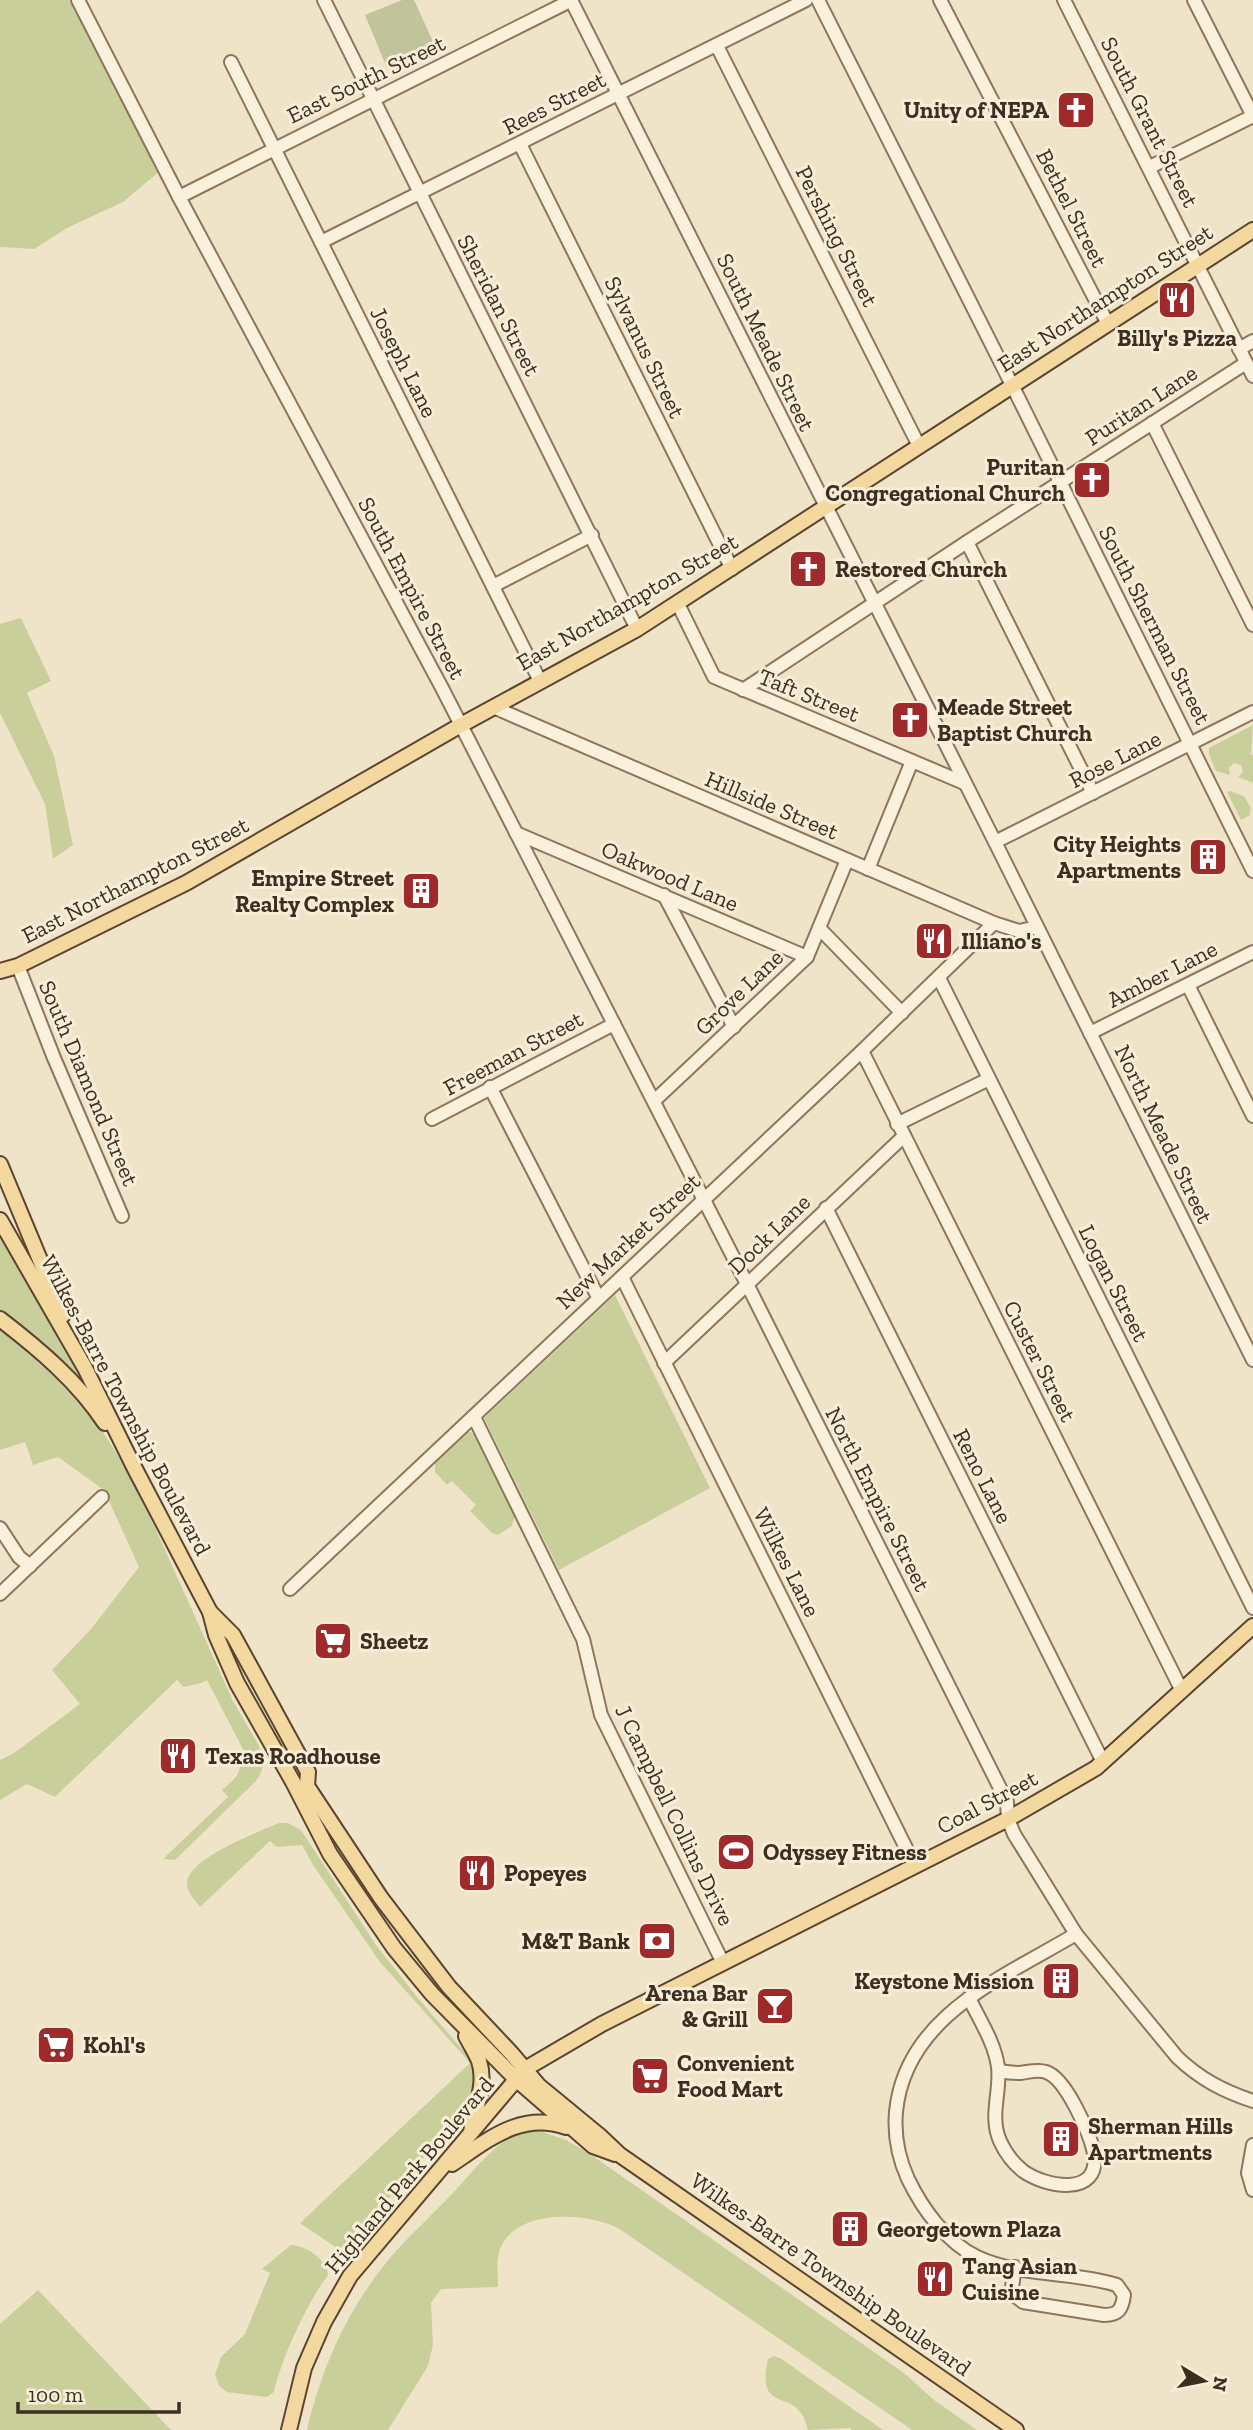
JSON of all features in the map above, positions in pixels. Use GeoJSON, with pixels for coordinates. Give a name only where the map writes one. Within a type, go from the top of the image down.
{"type":"FeatureCollection","features":[{"type":"Feature","properties":{"kind":"main road","name":"East Northampton Street"},"geometry":{"type":"LineString","coordinates":[[0,971],[18,966],[186,883],[461,725],[637,629],[1253,230]]}},
{"type":"Feature","properties":{"kind":"main road"},"geometry":{"type":"LineString","coordinates":[[0,1164],[85,1368]]}},
{"type":"Feature","properties":{"kind":"main road","name":"Wilkes-Barre Township Boulevard"},"geometry":{"type":"LineString","coordinates":[[0,1220],[85,1368],[210,1612],[216,1634],[237,1683],[330,1854],[394,1948],[458,2022],[620,2155],[1016,2430]]}},
{"type":"Feature","properties":{"kind":"main road"},"geometry":{"type":"LineString","coordinates":[[0,1318],[73,1383],[99,1415],[134,1467]]}},
{"type":"Feature","properties":{"kind":"main road","name":"Wilkes-Barre Township Boulevard"},"geometry":{"type":"LineString","coordinates":[[210,1612],[233,1635],[308,1772],[307,1786],[353,1857],[428,1960],[521,2075],[573,2129],[593,2147],[620,2155]]}},
{"type":"Feature","properties":{"kind":"main road","name":"Coal Street"},"geometry":{"type":"LineString","coordinates":[[521,2075],[602,2024],[1008,1819],[1103,1762],[1253,1626]]}},
{"type":"Feature","properties":{"kind":"main road"},"geometry":{"type":"LineString","coordinates":[[458,2022],[479,2061],[482,2085],[470,2135]]}},
{"type":"Feature","properties":{"kind":"main road","name":"Highland Park Boulevard"},"geometry":{"type":"LineString","coordinates":[[289,2430],[304,2368],[324,2322],[350,2276],[521,2075]]}},
{"type":"Feature","properties":{"kind":"main road"},"geometry":{"type":"LineString","coordinates":[[436,2174],[491,2139],[524,2122],[549,2121],[573,2129]]}},
{"type":"Feature","properties":{"kind":"street","name":"South Empire Street"},"geometry":{"type":"LineString","coordinates":[[78,0],[179,197],[461,725],[704,1199]]}},
{"type":"Feature","properties":{"kind":"street","name":"Sheridan Street"},"geometry":{"type":"LineString","coordinates":[[324,0],[637,629]]}},
{"type":"Feature","properties":{"kind":"street","name":"East South Street"},"geometry":{"type":"LineString","coordinates":[[179,197],[571,0]]}},
{"type":"Feature","properties":{"kind":"street","name":"South Meade Street"},"geometry":{"type":"LineString","coordinates":[[571,0],[1037,927]]}},
{"type":"Feature","properties":{"kind":"street","name":"Rees Street"},"geometry":{"type":"LineString","coordinates":[[321,242],[806,0]]}},
{"type":"Feature","properties":{"kind":"street","name":"South Sherman Street"},"geometry":{"type":"LineString","coordinates":[[818,0],[1013,385],[1253,871]]}},
{"type":"Feature","properties":{"kind":"street","name":"Bethel Street"},"geometry":{"type":"LineString","coordinates":[[940,0],[1108,324]]}},
{"type":"Feature","properties":{"kind":"street","name":"South Grant Street"},"geometry":{"type":"LineString","coordinates":[[1064,0],[1253,376]]}},
{"type":"Feature","properties":{"kind":"street"},"geometry":{"type":"LineString","coordinates":[[1150,167],[1253,116],[1194,0]]}},
{"type":"Feature","properties":{"kind":"street","name":"Pershing Street"},"geometry":{"type":"LineString","coordinates":[[717,46],[919,446]]}},
{"type":"Feature","properties":{"kind":"street","name":"Joseph Lane"},"geometry":{"type":"LineString","coordinates":[[231,62],[540,681]]}},
{"type":"Feature","properties":{"kind":"street","name":"Sylvanus Street"},"geometry":{"type":"LineString","coordinates":[[520,144],[732,569]]}},
{"type":"Feature","properties":{"kind":"street"},"geometry":{"type":"LineString","coordinates":[[1239,349],[1253,341]]}},
{"type":"Feature","properties":{"kind":"street","name":"Puritan Lane"},"geometry":{"type":"LineString","coordinates":[[743,690],[1246,363]]}},
{"type":"Feature","properties":{"kind":"street"},"geometry":{"type":"LineString","coordinates":[[1152,423],[1253,625]]}},
{"type":"Feature","properties":{"kind":"street"},"geometry":{"type":"LineString","coordinates":[[493,586],[592,535]]}},
{"type":"Feature","properties":{"kind":"street"},"geometry":{"type":"LineString","coordinates":[[967,542],[1093,793]]}},
{"type":"Feature","properties":{"kind":"street","name":"Taft Street"},"geometry":{"type":"LineString","coordinates":[[678,604],[714,677],[964,783]]}},
{"type":"Feature","properties":{"kind":"street","name":"Hillside Street"},"geometry":{"type":"LineString","coordinates":[[493,707],[994,923],[1019,932],[1037,927]]}},
{"type":"Feature","properties":{"kind":"street","name":"Rose Lane"},"geometry":{"type":"LineString","coordinates":[[995,842],[1253,712]]}},
{"type":"Feature","properties":{"kind":"street"},"geometry":{"type":"LineString","coordinates":[[868,869],[912,761]]}},
{"type":"Feature","properties":{"kind":"street","name":"Oakwood Lane"},"geometry":{"type":"LineString","coordinates":[[516,834],[807,957]]}},
{"type":"Feature","properties":{"kind":"street","name":"Grove Lane"},"geometry":{"type":"LineString","coordinates":[[654,1101],[807,957],[847,860]]}},
{"type":"Feature","properties":{"kind":"street"},"geometry":{"type":"LineString","coordinates":[[664,895],[734,1027]]}},
{"type":"Feature","properties":{"kind":"street","name":"New Market Street"},"geometry":{"type":"LineString","coordinates":[[290,1589],[862,1051],[994,923]]}},
{"type":"Feature","properties":{"kind":"street","name":"North Meade Street"},"geometry":{"type":"LineString","coordinates":[[1037,927],[1253,1360]]}},
{"type":"Feature","properties":{"kind":"street"},"geometry":{"type":"LineString","coordinates":[[819,928],[901,1013]]}},
{"type":"Feature","properties":{"kind":"street","name":"Amber Lane"},"geometry":{"type":"LineString","coordinates":[[1090,1033],[1253,952]]}},
{"type":"Feature","properties":{"kind":"street","name":"South Diamond Street"},"geometry":{"type":"LineString","coordinates":[[18,966],[51,1051],[122,1216]]}},
{"type":"Feature","properties":{"kind":"street","name":"Logan Street"},"geometry":{"type":"LineString","coordinates":[[939,978],[1253,1608]]}},
{"type":"Feature","properties":{"kind":"street"},"geometry":{"type":"LineString","coordinates":[[1188,985],[1253,1116]]}},
{"type":"Feature","properties":{"kind":"street","name":"Freeman Street"},"geometry":{"type":"LineString","coordinates":[[432,1119],[614,1024]]}},
{"type":"Feature","properties":{"kind":"street","name":"Custer Street"},"geometry":{"type":"LineString","coordinates":[[862,1051],[1181,1689]]}},
{"type":"Feature","properties":{"kind":"street"},"geometry":{"type":"LineString","coordinates":[[897,1124],[989,1079]]}},
{"type":"Feature","properties":{"kind":"street"},"geometry":{"type":"LineString","coordinates":[[491,1087],[598,1297]]}},
{"type":"Feature","properties":{"kind":"street","name":"Dock Lane"},"geometry":{"type":"LineString","coordinates":[[664,1363],[904,1136]]}},
{"type":"Feature","properties":{"kind":"street","name":"North Empire Street"},"geometry":{"type":"LineString","coordinates":[[704,1199],[1007,1802],[1008,1819],[1014,1834],[1076,1934],[1177,2057],[1196,2075],[1227,2093],[1253,2101]]}},
{"type":"Feature","properties":{"kind":"street","name":"Reno Lane"},"geometry":{"type":"LineString","coordinates":[[826,1208],[1103,1762]]}},
{"type":"Feature","properties":{"kind":"street","name":"Wilkes Lane"},"geometry":{"type":"LineString","coordinates":[[622,1277],[915,1866]]}},
{"type":"Feature","properties":{"kind":"street","name":"J Campbell Collins Drive"},"geometry":{"type":"LineString","coordinates":[[474,1417],[583,1639],[601,1715],[723,1963]]}},
{"type":"Feature","properties":{"kind":"street"},"geometry":{"type":"LineString","coordinates":[[0,1594],[102,1497]]}},
{"type":"Feature","properties":{"kind":"street"},"geometry":{"type":"LineString","coordinates":[[0,1528],[19,1557],[30,1566]]}},
{"type":"Feature","properties":{"kind":"street"},"geometry":{"type":"LineString","coordinates":[[1015,2267],[1013,2294],[1023,2302],[1104,2315],[1112,2315],[1122,2308],[1124,2295],[1117,2285],[1015,2267],[974,2256],[951,2239],[936,2223],[911,2186],[901,2163],[896,2140],[898,2097],[904,2073],[916,2050],[943,2018],[969,1998],[1076,1934]]}},
{"type":"Feature","properties":{"kind":"street"},"geometry":{"type":"LineString","coordinates":[[969,1998],[996,2055],[999,2071],[995,2115],[1000,2140],[1021,2170],[1042,2181],[1078,2185],[1086,2180],[1092,2173],[1093,2151],[1070,2097],[1058,2079],[1048,2072],[999,2071]]}},
{"type":"Feature","properties":{"kind":"street"},"geometry":{"type":"LineString","coordinates":[[1253,2145],[1248,2173],[1253,2190]]}},
{"type":"Feature","properties":{"kind":"green space"},"geometry":{"type":"Polygon","coordinates":[[[0,0],[69,0],[161,170],[123,202],[67,228],[34,249],[0,247],[0,0]]]}},
{"type":"Feature","properties":{"kind":"green space"},"geometry":{"type":"Polygon","coordinates":[[[402,0],[414,0],[434,44],[387,68],[365,15],[402,0]]]}},
{"type":"Feature","properties":{"kind":"green space"},"geometry":{"type":"Polygon","coordinates":[[[21,618],[51,681],[27,693],[54,756],[73,845],[53,859],[45,804],[0,713],[0,624],[21,618]]]}},
{"type":"Feature","properties":{"kind":"green space"},"geometry":{"type":"Polygon","coordinates":[[[1253,725],[1253,783],[1238,777],[1243,772],[1241,765],[1234,763],[1229,768],[1230,775],[1216,771],[1209,748],[1253,725]]]}},
{"type":"Feature","properties":{"kind":"green space"},"geometry":{"type":"Polygon","coordinates":[[[1227,792],[1244,796],[1251,808],[1250,815],[1241,820],[1227,792]]]}},
{"type":"Feature","properties":{"kind":"green space"},"geometry":{"type":"Polygon","coordinates":[[[0,1236],[92,1399],[56,1358],[0,1310],[0,1236]]]}},
{"type":"Feature","properties":{"kind":"green space"},"geometry":{"type":"Polygon","coordinates":[[[615,1295],[710,1488],[559,1570],[484,1418],[615,1295]]]}},
{"type":"Feature","properties":{"kind":"green space"},"geometry":{"type":"Polygon","coordinates":[[[0,1329],[78,1402],[101,1429],[122,1462],[143,1501],[233,1701],[259,1746],[264,1763],[256,1781],[175,1860],[163,1859],[228,1797],[222,1790],[237,1776],[240,1768],[237,1757],[245,1753],[207,1680],[184,1687],[177,1680],[55,1797],[27,1784],[0,1800],[0,1760],[14,1753],[80,1704],[52,1670],[91,1629],[139,1567],[104,1490],[58,1457],[33,1465],[25,1442],[0,1450],[0,1329]]]}},
{"type":"Feature","properties":{"kind":"green space"},"geometry":{"type":"Polygon","coordinates":[[[465,1432],[471,1432],[477,1437],[515,1516],[512,1526],[498,1535],[492,1533],[470,1511],[476,1505],[452,1481],[447,1485],[435,1472],[435,1460],[465,1432]]]}},
{"type":"Feature","properties":{"kind":"green space"},"geometry":{"type":"Polygon","coordinates":[[[279,1823],[288,1823],[301,1830],[376,1945],[467,2055],[475,2071],[473,2094],[457,2118],[348,2247],[337,2248],[300,2223],[470,2063],[380,1962],[302,1845],[277,1847],[270,1841],[200,1907],[191,1896],[187,1882],[199,1864],[241,1839],[279,1823]]]}},
{"type":"Feature","properties":{"kind":"green space"},"geometry":{"type":"Polygon","coordinates":[[[534,2129],[566,2140],[590,2154],[904,2373],[934,2400],[977,2430],[912,2430],[618,2228],[589,2219],[553,2217],[521,2226],[508,2236],[499,2253],[498,2287],[441,2289],[431,2303],[433,2345],[428,2366],[388,2430],[307,2430],[321,2381],[340,2335],[380,2271],[489,2154],[510,2138],[534,2129]]]}},
{"type":"Feature","properties":{"kind":"green space"},"geometry":{"type":"Polygon","coordinates":[[[291,2245],[315,2254],[324,2264],[328,2275],[296,2331],[274,2392],[267,2397],[227,2392],[219,2386],[215,2374],[221,2357],[245,2334],[270,2273],[262,2269],[291,2245]]]}},
{"type":"Feature","properties":{"kind":"green space"},"geometry":{"type":"Polygon","coordinates":[[[38,2290],[171,2430],[0,2430],[0,2324],[38,2290]]]}},
{"type":"Feature","properties":{"kind":"green space"},"geometry":{"type":"Polygon","coordinates":[[[774,2356],[883,2430],[808,2430],[803,2416],[796,2408],[772,2395],[767,2389],[768,2359],[774,2356]]]}},
{"type":"Feature","properties":{"kind":"place","name":"Unity of NEPA"},"geometry":{"type":"Point","coordinates":[1076,110]}},
{"type":"Feature","properties":{"kind":"place","name":"Billy's Pizza"},"geometry":{"type":"Point","coordinates":[1177,300]}},
{"type":"Feature","properties":{"kind":"place","name":"Puritan Congregational Church"},"geometry":{"type":"Point","coordinates":[1092,480]}},
{"type":"Feature","properties":{"kind":"place","name":"Restored Church"},"geometry":{"type":"Point","coordinates":[808,569]}},
{"type":"Feature","properties":{"kind":"place","name":"Meade Street Baptist Church"},"geometry":{"type":"Point","coordinates":[910,720]}},
{"type":"Feature","properties":{"kind":"place","name":"City Heights Apartments"},"geometry":{"type":"Point","coordinates":[1208,857]}},
{"type":"Feature","properties":{"kind":"place","name":"Empire Street Realty Complex"},"geometry":{"type":"Point","coordinates":[421,891]}},
{"type":"Feature","properties":{"kind":"place","name":"Illiano's"},"geometry":{"type":"Point","coordinates":[934,941]}},
{"type":"Feature","properties":{"kind":"place","name":"Sheetz"},"geometry":{"type":"Point","coordinates":[333,1641]}},
{"type":"Feature","properties":{"kind":"place","name":"Texas Roadhouse"},"geometry":{"type":"Point","coordinates":[178,1756]}},
{"type":"Feature","properties":{"kind":"place","name":"Odyssey Fitness"},"geometry":{"type":"Point","coordinates":[736,1852]}},
{"type":"Feature","properties":{"kind":"place","name":"Popeyes"},"geometry":{"type":"Point","coordinates":[477,1873]}},
{"type":"Feature","properties":{"kind":"place","name":"M&T Bank"},"geometry":{"type":"Point","coordinates":[657,1941]}},
{"type":"Feature","properties":{"kind":"place","name":"Keystone Mission"},"geometry":{"type":"Point","coordinates":[1061,1981]}},
{"type":"Feature","properties":{"kind":"place","name":"Arena Bar & Grill"},"geometry":{"type":"Point","coordinates":[775,2006]}},
{"type":"Feature","properties":{"kind":"place","name":"Kohl's"},"geometry":{"type":"Point","coordinates":[56,2045]}},
{"type":"Feature","properties":{"kind":"place","name":"Convenient Food Mart"},"geometry":{"type":"Point","coordinates":[650,2076]}},
{"type":"Feature","properties":{"kind":"place","name":"Sherman Hills Apartments"},"geometry":{"type":"Point","coordinates":[1061,2139]}},
{"type":"Feature","properties":{"kind":"place","name":"Georgetown Plaza"},"geometry":{"type":"Point","coordinates":[850,2229]}},
{"type":"Feature","properties":{"kind":"place","name":"Tang Asian Cuisine"},"geometry":{"type":"Point","coordinates":[935,2279]}}]}
